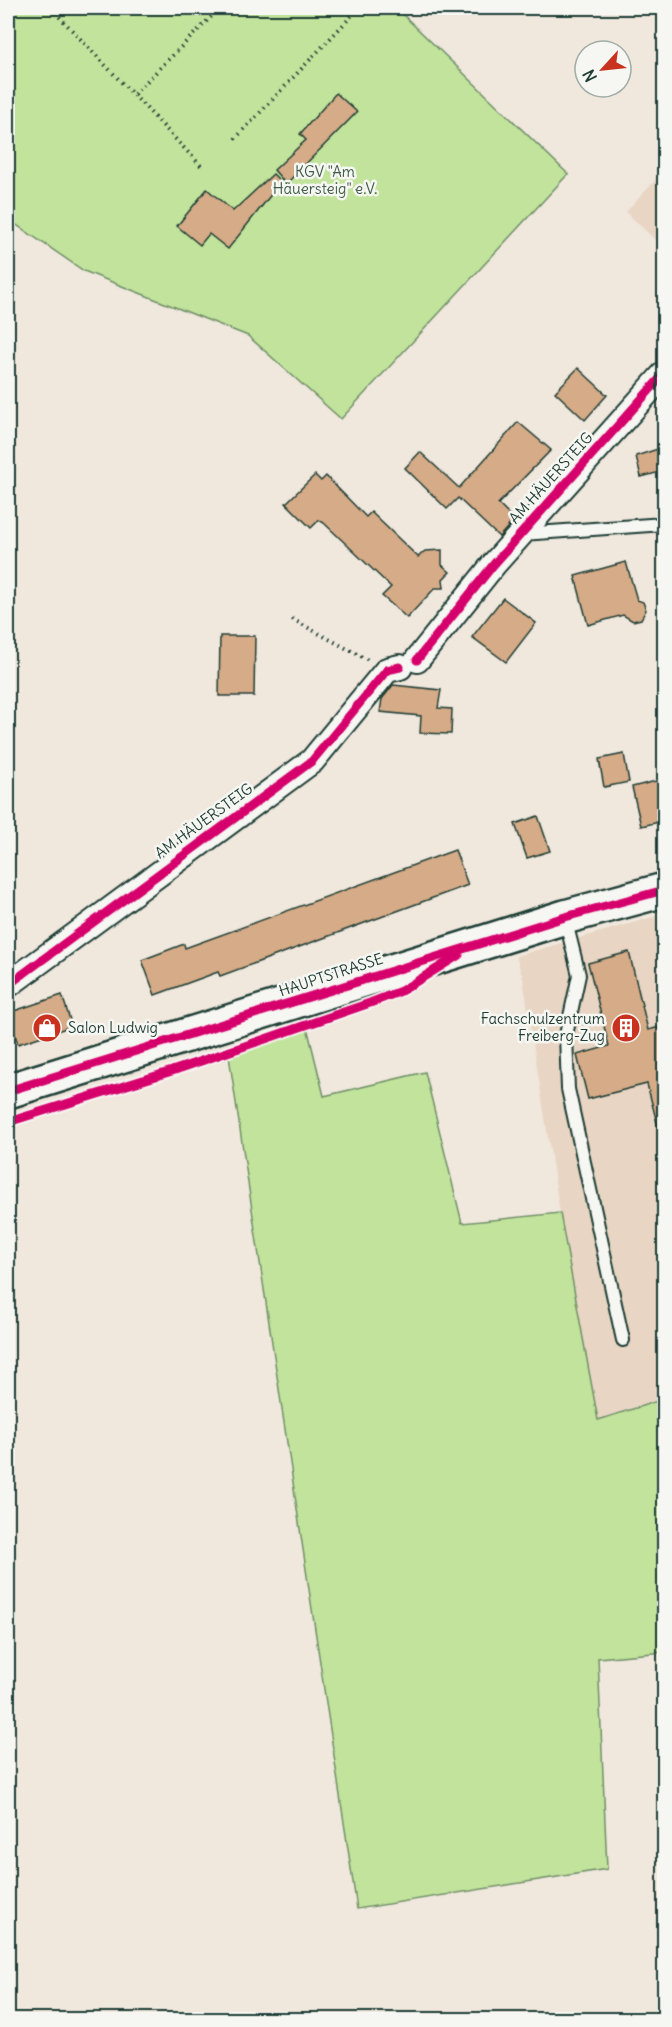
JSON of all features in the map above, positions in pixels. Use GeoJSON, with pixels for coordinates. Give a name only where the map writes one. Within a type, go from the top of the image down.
{"type":"FeatureCollection","features":[{"type":"Feature","properties":{"kind":"street","name":"AM HÄUERSTEIG"},"geometry":{"type":"LineString","coordinates":[[8,985],[312,761],[401,666],[664,374]]}},
{"type":"Feature","properties":{"kind":"street","name":"HAUPTSTRASSE"},"geometry":{"type":"LineString","coordinates":[[8,1091],[565,916],[664,890]]}},
{"type":"Feature","properties":{"kind":"lane"},"geometry":{"type":"LineString","coordinates":[[520,535],[664,524]]}},
{"type":"Feature","properties":{"kind":"lane"},"geometry":{"type":"LineString","coordinates":[[565,916],[579,975],[566,1035],[568,1089],[623,1340]]}},
{"type":"Feature","properties":{"kind":"path"},"geometry":{"type":"LineString","coordinates":[[51,8],[203,168]]}},
{"type":"Feature","properties":{"kind":"path"},"geometry":{"type":"LineString","coordinates":[[134,94],[220,8]]}},
{"type":"Feature","properties":{"kind":"path"},"geometry":{"type":"LineString","coordinates":[[235,139],[359,8]]}},
{"type":"Feature","properties":{"kind":"path"},"geometry":{"type":"LineString","coordinates":[[291,619],[401,666]]}},
{"type":"Feature","properties":{"kind":"shaded area"},"geometry":{"type":"Polygon","coordinates":[[[664,171],[664,248],[626,212],[664,171]]]}},
{"type":"Feature","properties":{"kind":"shaded area"},"geometry":{"type":"Polygon","coordinates":[[[664,914],[664,1399],[598,1420],[560,1213],[523,978],[516,956],[664,914]]]}},
{"type":"Feature","properties":{"kind":"green space","name":"KGV \"Am Häuersteig\" e.V."},"geometry":{"type":"Polygon","coordinates":[[[8,8],[396,8],[568,174],[341,419],[248,336],[84,271],[8,219],[8,8]]]}},
{"type":"Feature","properties":{"kind":"green space"},"geometry":{"type":"Polygon","coordinates":[[[307,1027],[324,1096],[425,1072],[462,1223],[560,1213],[598,1420],[664,1399],[664,1652],[598,1658],[607,1869],[357,1909],[229,1056],[307,1027]]]}},
{"type":"Feature","properties":{"kind":"building"},"geometry":{"type":"Polygon","coordinates":[[[336,93],[357,112],[286,184],[274,170],[306,140],[300,134],[336,93]]]}},
{"type":"Feature","properties":{"kind":"building"},"geometry":{"type":"Polygon","coordinates":[[[273,174],[281,182],[228,249],[209,234],[200,245],[177,226],[207,189],[233,211],[273,174]]]}},
{"type":"Feature","properties":{"kind":"building"},"geometry":{"type":"Polygon","coordinates":[[[578,368],[607,395],[585,420],[555,392],[578,368]]]}},
{"type":"Feature","properties":{"kind":"building"},"geometry":{"type":"Polygon","coordinates":[[[518,422],[551,450],[498,504],[514,520],[499,537],[458,498],[447,509],[405,468],[420,452],[459,488],[518,422]]]}},
{"type":"Feature","properties":{"kind":"building"},"geometry":{"type":"Polygon","coordinates":[[[664,447],[664,471],[641,477],[636,456],[664,447]]]}},
{"type":"Feature","properties":{"kind":"building"},"geometry":{"type":"Polygon","coordinates":[[[315,475],[321,481],[326,476],[366,517],[371,512],[418,557],[425,551],[442,550],[442,565],[450,572],[443,579],[444,588],[435,588],[407,618],[382,596],[391,587],[324,523],[319,520],[311,528],[286,503],[315,475]]]}},
{"type":"Feature","properties":{"kind":"building"},"geometry":{"type":"Polygon","coordinates":[[[626,562],[637,600],[643,602],[646,610],[641,619],[633,621],[623,615],[588,625],[575,576],[626,562]]]}},
{"type":"Feature","properties":{"kind":"building"},"geometry":{"type":"Polygon","coordinates":[[[503,598],[536,623],[506,662],[472,637],[503,598]]]}},
{"type":"Feature","properties":{"kind":"building"},"geometry":{"type":"Polygon","coordinates":[[[220,636],[255,636],[254,696],[219,696],[220,636]]]}},
{"type":"Feature","properties":{"kind":"building"},"geometry":{"type":"Polygon","coordinates":[[[393,685],[441,690],[438,708],[452,709],[451,734],[420,733],[421,716],[380,712],[382,699],[393,685]]]}},
{"type":"Feature","properties":{"kind":"building"},"geometry":{"type":"Polygon","coordinates":[[[624,754],[629,782],[604,787],[599,759],[624,754]]]}},
{"type":"Feature","properties":{"kind":"building"},"geometry":{"type":"Polygon","coordinates":[[[664,779],[664,821],[641,826],[632,787],[664,779]]]}},
{"type":"Feature","properties":{"kind":"building"},"geometry":{"type":"Polygon","coordinates":[[[538,816],[550,851],[527,858],[515,824],[538,816]]]}},
{"type":"Feature","properties":{"kind":"building"},"geometry":{"type":"Polygon","coordinates":[[[455,850],[468,885],[220,976],[218,972],[155,995],[142,960],[184,944],[185,948],[455,850]]]}},
{"type":"Feature","properties":{"kind":"building","name":"Fachschulzentrum Freiberg-Zug"},"geometry":{"type":"Polygon","coordinates":[[[629,952],[648,1030],[664,1026],[664,1126],[658,1127],[647,1084],[588,1099],[577,1055],[609,1046],[588,963],[629,952]]]}},
{"type":"Feature","properties":{"kind":"building"},"geometry":{"type":"Polygon","coordinates":[[[62,995],[72,1026],[18,1044],[8,1013],[62,995]]]}},
{"type":"Feature","properties":{"kind":"cycle path"},"geometry":{"type":"LineString","coordinates":[[417,660],[494,564],[664,374]]}},
{"type":"Feature","properties":{"kind":"cycle path"},"geometry":{"type":"LineString","coordinates":[[8,985],[312,761],[387,670],[400,667]]}},
{"type":"Feature","properties":{"kind":"cycle path"},"geometry":{"type":"LineString","coordinates":[[8,1091],[565,917],[664,890]]}},
{"type":"Feature","properties":{"kind":"cycle path"},"geometry":{"type":"LineString","coordinates":[[8,1122],[172,1071],[370,1003],[401,991],[459,955]]}},
{"type":"Feature","properties":{"kind":"place","name":"Salon Ludwig"},"geometry":{"type":"Point","coordinates":[47,1028]}},
{"type":"Feature","properties":{"kind":"place","name":"Fachschulzentrum Freiberg-Zug"},"geometry":{"type":"Point","coordinates":[626,1028]}}]}
